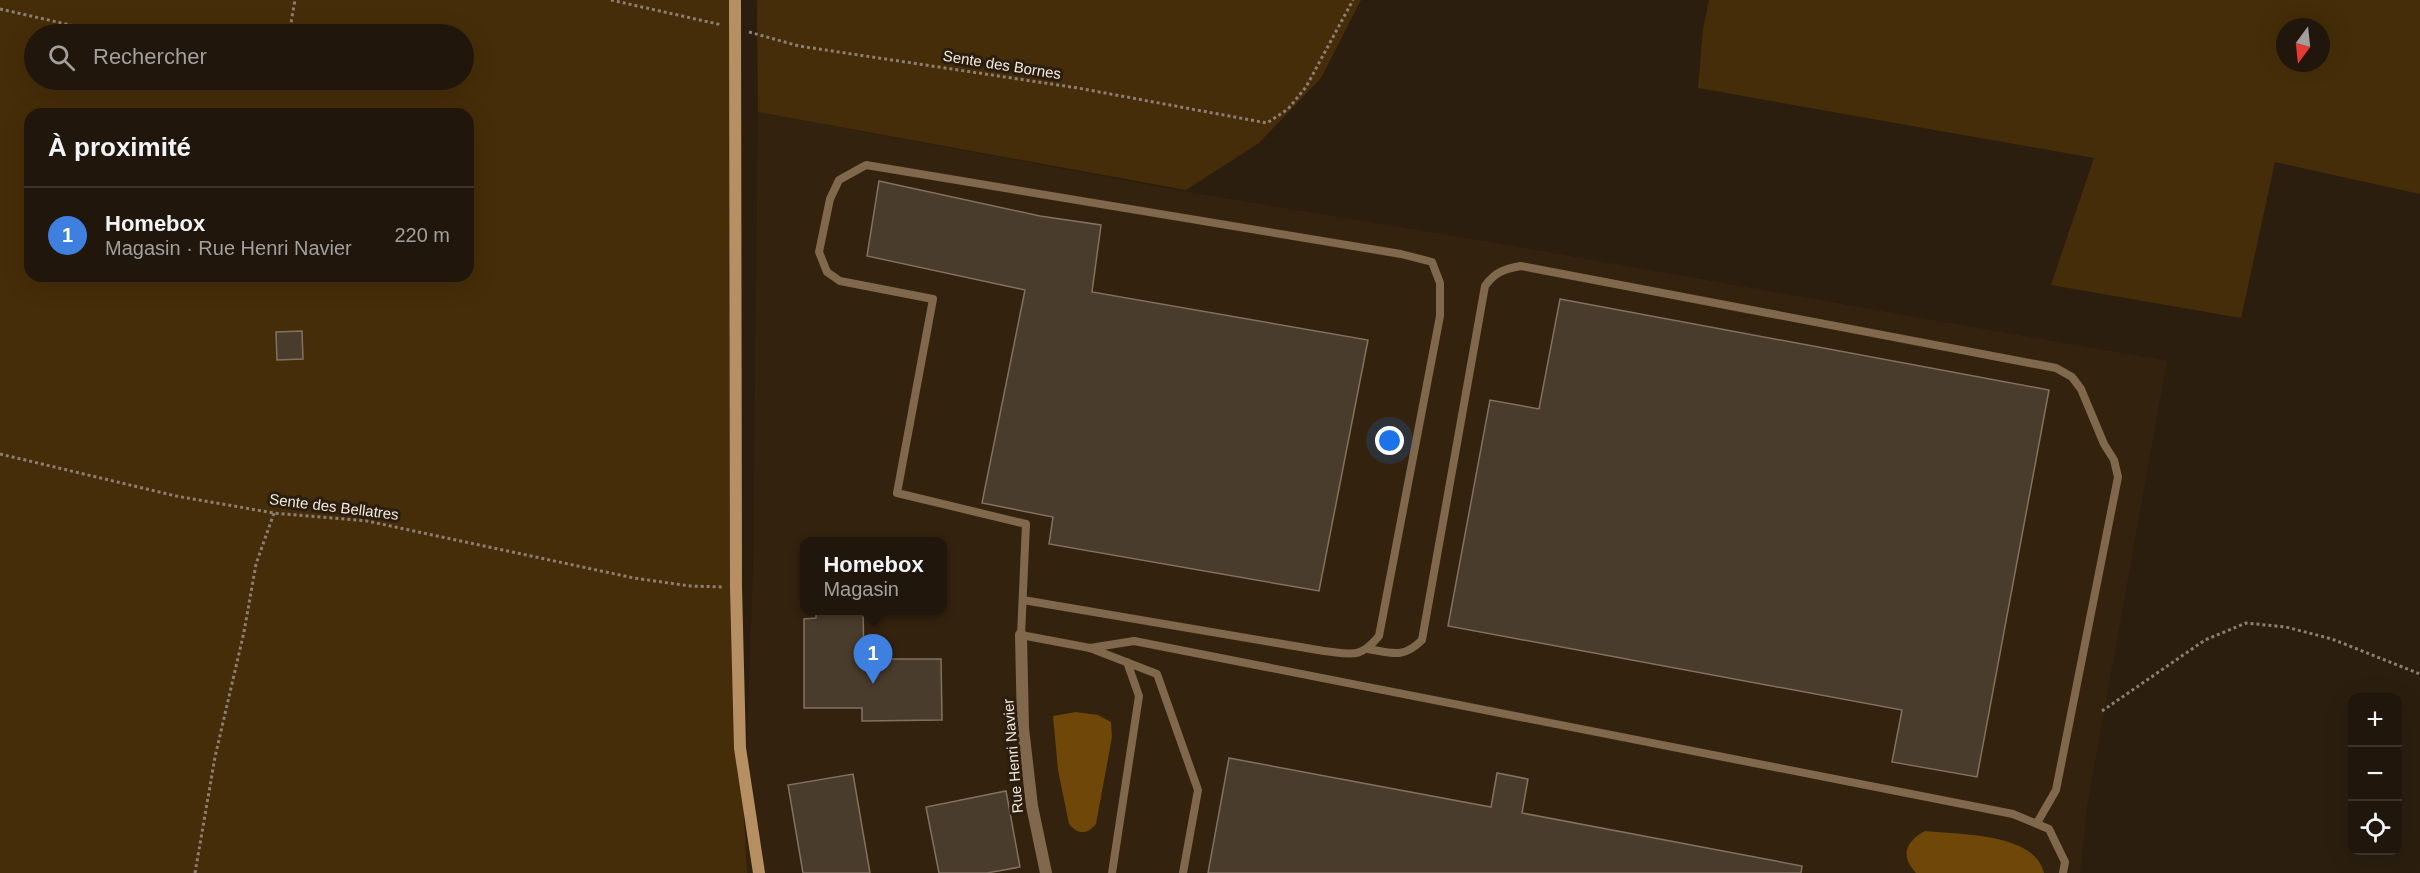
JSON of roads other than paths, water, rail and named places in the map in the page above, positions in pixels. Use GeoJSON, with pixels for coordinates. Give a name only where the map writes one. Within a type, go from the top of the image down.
{"type":"FeatureCollection","features":[{"type":"Feature","properties":{"kind":"street"},"geometry":{"type":"LineString","coordinates":[[735,0],[736,587],[740,748],[759,873]]}},
{"type":"Feature","properties":{"kind":"street","name":"Rue Henri Navier"},"geometry":{"type":"LineString","coordinates":[[1021,635],[1023,728],[1032,806],[1046,873]]}},
{"type":"Feature","properties":{"kind":"lane"},"geometry":{"type":"LineString","coordinates":[[1023,600],[1324,651],[1357,655],[1368,649],[1379,636],[1440,316],[1440,284],[1432,262],[1401,254],[866,165],[839,180],[830,199],[819,252],[827,272],[840,281],[933,298],[897,493],[1026,524],[1021,635],[1090,648],[1157,674],[1198,790],[1183,873]]}},
{"type":"Feature","properties":{"kind":"lane"},"geometry":{"type":"LineString","coordinates":[[1368,649],[1403,654],[1413,649],[1422,640],[1485,286],[1492,275],[1506,269],[1521,266],[2056,368],[2072,377],[2081,389],[2104,444],[2114,460],[2118,477],[2056,790],[2037,824]]}},
{"type":"Feature","properties":{"kind":"lane"},"geometry":{"type":"LineString","coordinates":[[1090,648],[1134,641],[2013,814],[2049,829],[2065,862],[2063,873]]}},
{"type":"Feature","properties":{"kind":"lane"},"geometry":{"type":"LineString","coordinates":[[1112,873],[1139,696],[1127,662]]}},
{"type":"Feature","properties":{"kind":"place","name":"Homebox"},"geometry":{"type":"Point","coordinates":[873,684]}}]}
